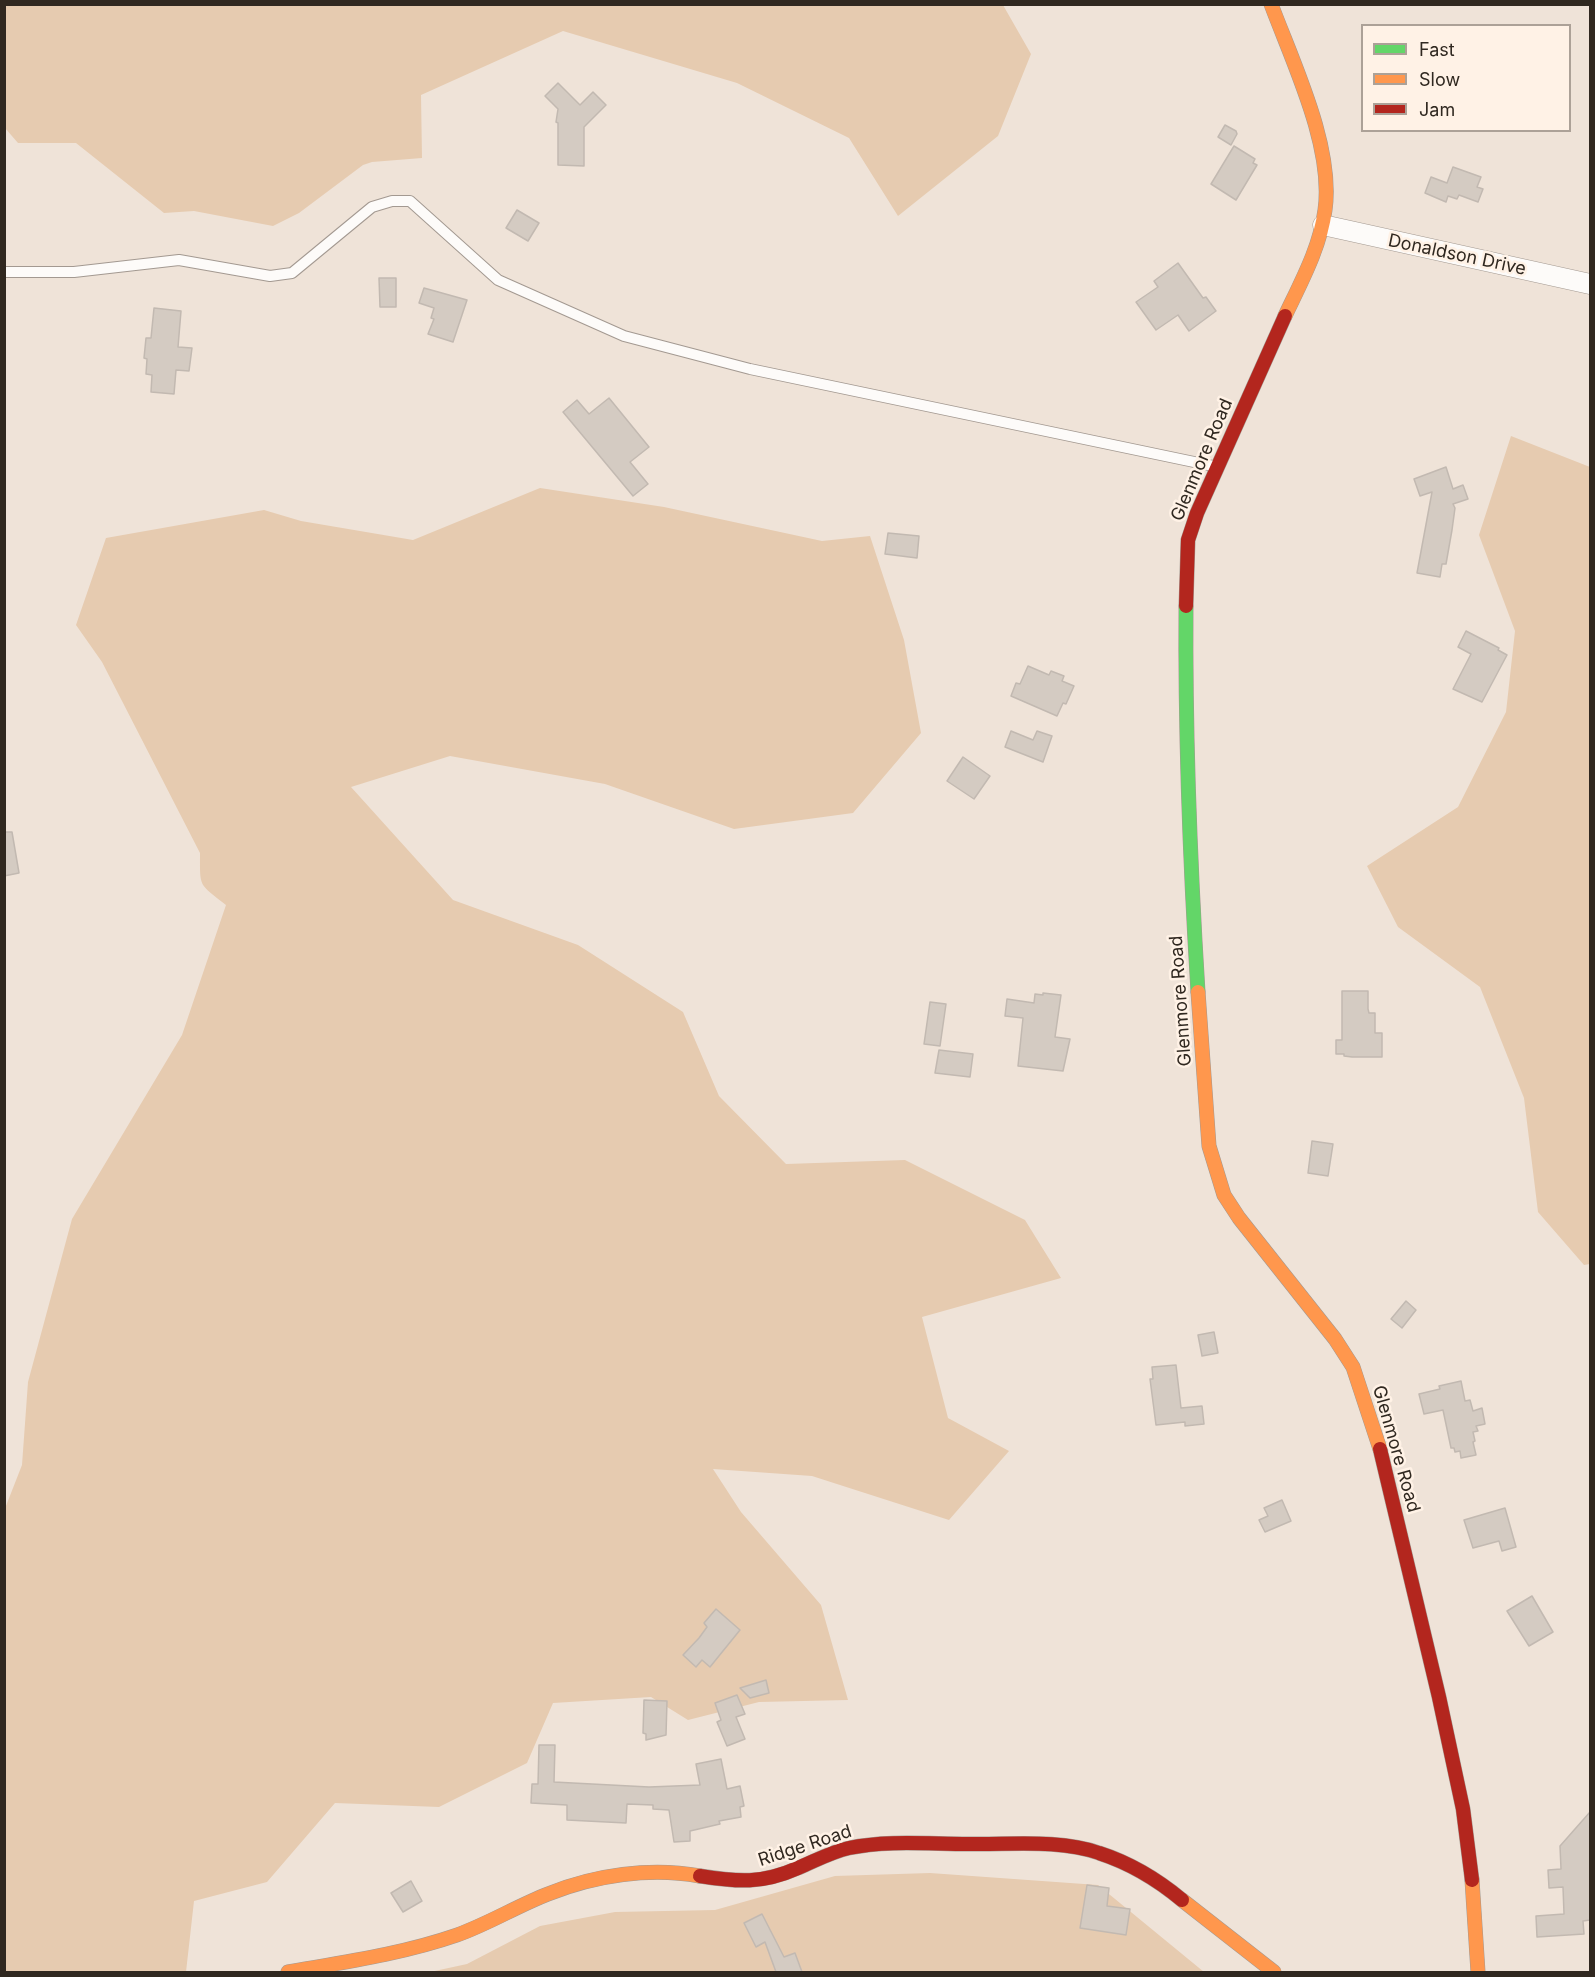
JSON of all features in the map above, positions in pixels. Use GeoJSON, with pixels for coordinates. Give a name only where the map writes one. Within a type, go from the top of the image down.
{"type":"FeatureCollection","features":[{"type":"Feature","properties":{"kind":"street","name":"Glenmore Road"},"geometry":{"type":"LineString","coordinates":[[1271,4],[1319,142],[1327,197],[1323,225],[1315,250],[1197,513],[1188,540],[1185,698],[1192,897],[1209,1146],[1224,1195],[1239,1218],[1335,1339],[1353,1367],[1367,1405],[1387,1474],[1463,1809],[1471,1861],[1478,1972]]}},
{"type":"Feature","properties":{"kind":"street","name":"Donaldson Drive"},"geometry":{"type":"LineString","coordinates":[[1323,225],[1590,284]]}},
{"type":"Feature","properties":{"kind":"street","name":"Ridge Road"},"geometry":{"type":"LineString","coordinates":[[288,1972],[416,1948],[461,1934],[544,1896],[577,1884],[656,1873],[688,1874],[728,1881],[756,1881],[776,1876],[837,1852],[861,1846],[887,1844],[1063,1845],[1098,1852],[1161,1883],[1274,1972]]}},
{"type":"Feature","properties":{"kind":"lane"},"geometry":{"type":"LineString","coordinates":[[4,272],[74,272],[179,260],[270,276],[291,273],[372,207],[392,201],[410,201],[498,280],[624,336],[750,369],[1218,467]]}},
{"type":"Feature","properties":{"kind":"shaded area"},"geometry":{"type":"Polygon","coordinates":[[[4,5],[1003,5],[1031,54],[998,136],[898,216],[849,138],[737,83],[563,31],[421,95],[422,158],[372,162],[363,165],[299,213],[273,226],[194,211],[164,213],[76,143],[18,143],[5,128],[4,5]]]}},
{"type":"Feature","properties":{"kind":"shaded area"},"geometry":{"type":"Polygon","coordinates":[[[1511,436],[1590,467],[1590,1264],[1584,1265],[1538,1212],[1524,1098],[1480,987],[1398,927],[1367,866],[1458,807],[1506,712],[1515,631],[1479,535],[1511,436]]]}},
{"type":"Feature","properties":{"kind":"shaded area"},"geometry":{"type":"Polygon","coordinates":[[[540,488],[664,507],[822,541],[870,536],[904,640],[921,733],[853,813],[734,829],[605,784],[450,756],[351,787],[453,900],[578,945],[683,1012],[719,1096],[786,1164],[905,1160],[1025,1220],[1061,1278],[922,1317],[948,1418],[1009,1451],[949,1520],[812,1476],[713,1469],[741,1512],[821,1605],[848,1700],[759,1702],[688,1720],[651,1697],[553,1703],[527,1763],[439,1807],[335,1803],[267,1882],[194,1901],[186,1972],[5,1972],[4,1511],[22,1465],[28,1382],[72,1219],[182,1035],[226,905],[202,884],[200,853],[102,662],[76,625],[106,538],[264,510],[301,521],[413,540],[540,488]]]}},
{"type":"Feature","properties":{"kind":"shaded area"},"geometry":{"type":"Polygon","coordinates":[[[930,1873],[1098,1885],[1204,1972],[430,1972],[467,1964],[540,1926],[615,1912],[715,1910],[835,1876],[930,1873]]]}},
{"type":"Feature","properties":{"kind":"building"},"geometry":{"type":"Polygon","coordinates":[[[558,83],[580,105],[593,92],[606,105],[584,127],[584,166],[558,165],[558,123],[556,122],[558,109],[545,96],[558,83]]]}},
{"type":"Feature","properties":{"kind":"building"},"geometry":{"type":"Polygon","coordinates":[[[1225,125],[1237,134],[1231,145],[1218,137],[1225,125]]]}},
{"type":"Feature","properties":{"kind":"building"},"geometry":{"type":"Polygon","coordinates":[[[1234,146],[1255,159],[1253,163],[1257,165],[1236,200],[1211,184],[1234,146]]]}},
{"type":"Feature","properties":{"kind":"building"},"geometry":{"type":"Polygon","coordinates":[[[1453,167],[1481,177],[1477,187],[1483,189],[1478,202],[1459,195],[1457,199],[1448,196],[1446,202],[1425,193],[1431,177],[1447,183],[1453,167]]]}},
{"type":"Feature","properties":{"kind":"building"},"geometry":{"type":"Polygon","coordinates":[[[517,210],[539,223],[528,241],[506,228],[517,210]]]}},
{"type":"Feature","properties":{"kind":"building"},"geometry":{"type":"Polygon","coordinates":[[[1178,263],[1203,298],[1206,297],[1216,311],[1189,331],[1178,315],[1156,330],[1136,302],[1158,287],[1154,281],[1178,263]]]}},
{"type":"Feature","properties":{"kind":"building"},"geometry":{"type":"Polygon","coordinates":[[[379,278],[396,278],[396,307],[380,307],[379,278]]]}},
{"type":"Feature","properties":{"kind":"building"},"geometry":{"type":"Polygon","coordinates":[[[424,288],[467,300],[453,342],[428,334],[434,319],[431,318],[434,308],[419,303],[424,288]]]}},
{"type":"Feature","properties":{"kind":"building"},"geometry":{"type":"Polygon","coordinates":[[[154,308],[181,311],[178,347],[192,348],[189,371],[176,370],[174,394],[151,392],[152,375],[146,374],[147,359],[144,358],[146,338],[151,338],[154,308]]]}},
{"type":"Feature","properties":{"kind":"building"},"geometry":{"type":"Polygon","coordinates":[[[609,398],[649,447],[630,462],[648,484],[633,496],[563,412],[577,400],[589,414],[609,398]]]}},
{"type":"Feature","properties":{"kind":"building"},"geometry":{"type":"Polygon","coordinates":[[[1446,467],[1453,489],[1463,485],[1468,499],[1453,504],[1455,508],[1446,564],[1442,564],[1440,577],[1417,573],[1432,492],[1420,496],[1414,479],[1446,467]]]}},
{"type":"Feature","properties":{"kind":"building"},"geometry":{"type":"Polygon","coordinates":[[[888,533],[919,536],[917,558],[885,554],[888,533]]]}},
{"type":"Feature","properties":{"kind":"building"},"geometry":{"type":"Polygon","coordinates":[[[1466,631],[1499,648],[1498,650],[1507,655],[1482,702],[1453,689],[1471,654],[1458,647],[1466,631]]]}},
{"type":"Feature","properties":{"kind":"building"},"geometry":{"type":"Polygon","coordinates":[[[1028,666],[1049,675],[1051,671],[1064,676],[1062,681],[1074,686],[1066,704],[1063,703],[1057,716],[1011,696],[1016,683],[1020,684],[1028,666]]]}},
{"type":"Feature","properties":{"kind":"building"},"geometry":{"type":"Polygon","coordinates":[[[1011,731],[1033,740],[1037,731],[1052,736],[1043,762],[1005,747],[1011,731]]]}},
{"type":"Feature","properties":{"kind":"building"},"geometry":{"type":"Polygon","coordinates":[[[963,757],[990,776],[974,799],[947,781],[963,757]]]}},
{"type":"Feature","properties":{"kind":"building"},"geometry":{"type":"Polygon","coordinates":[[[4,832],[12,832],[19,873],[4,876],[4,832]]]}},
{"type":"Feature","properties":{"kind":"building"},"geometry":{"type":"Polygon","coordinates":[[[1342,991],[1368,991],[1369,1013],[1375,1013],[1375,1033],[1382,1033],[1382,1057],[1352,1057],[1336,1054],[1336,1040],[1342,1040],[1342,991]]]}},
{"type":"Feature","properties":{"kind":"building"},"geometry":{"type":"Polygon","coordinates":[[[1043,993],[1061,995],[1055,1037],[1070,1039],[1063,1071],[1018,1066],[1023,1018],[1005,1016],[1007,999],[1034,1003],[1035,994],[1043,995],[1043,993]]]}},
{"type":"Feature","properties":{"kind":"building"},"geometry":{"type":"Polygon","coordinates":[[[930,1002],[946,1004],[940,1046],[924,1044],[930,1002]]]}},
{"type":"Feature","properties":{"kind":"building"},"geometry":{"type":"Polygon","coordinates":[[[939,1050],[973,1054],[970,1077],[935,1073],[939,1050]]]}},
{"type":"Feature","properties":{"kind":"building"},"geometry":{"type":"Polygon","coordinates":[[[1312,1141],[1333,1144],[1328,1176],[1308,1173],[1312,1141]]]}},
{"type":"Feature","properties":{"kind":"building"},"geometry":{"type":"Polygon","coordinates":[[[1406,1301],[1416,1310],[1402,1328],[1391,1319],[1406,1301]]]}},
{"type":"Feature","properties":{"kind":"building"},"geometry":{"type":"Polygon","coordinates":[[[1214,1332],[1218,1353],[1202,1356],[1198,1335],[1214,1332]]]}},
{"type":"Feature","properties":{"kind":"building"},"geometry":{"type":"Polygon","coordinates":[[[1176,1365],[1181,1408],[1202,1406],[1204,1424],[1185,1426],[1185,1422],[1156,1425],[1150,1379],[1153,1379],[1152,1367],[1176,1365]]]}},
{"type":"Feature","properties":{"kind":"building"},"geometry":{"type":"Polygon","coordinates":[[[1461,1381],[1465,1401],[1470,1400],[1473,1411],[1482,1408],[1485,1424],[1476,1426],[1478,1431],[1473,1432],[1476,1455],[1461,1458],[1460,1451],[1455,1452],[1454,1448],[1451,1448],[1443,1410],[1424,1414],[1419,1394],[1461,1381]]]}},
{"type":"Feature","properties":{"kind":"building"},"geometry":{"type":"Polygon","coordinates":[[[1282,1500],[1291,1521],[1265,1532],[1259,1520],[1268,1516],[1264,1508],[1282,1500]]]}},
{"type":"Feature","properties":{"kind":"building"},"geometry":{"type":"Polygon","coordinates":[[[1505,1508],[1516,1547],[1502,1551],[1499,1541],[1473,1548],[1464,1520],[1505,1508]]]}},
{"type":"Feature","properties":{"kind":"building"},"geometry":{"type":"Polygon","coordinates":[[[1532,1596],[1553,1632],[1529,1646],[1507,1611],[1532,1596]]]}},
{"type":"Feature","properties":{"kind":"building"},"geometry":{"type":"Polygon","coordinates":[[[716,1609],[740,1630],[710,1667],[702,1660],[696,1667],[683,1655],[707,1627],[704,1623],[716,1609]]]}},
{"type":"Feature","properties":{"kind":"building"},"geometry":{"type":"Polygon","coordinates":[[[766,1680],[769,1693],[750,1698],[740,1688],[766,1680]]]}},
{"type":"Feature","properties":{"kind":"building"},"geometry":{"type":"Polygon","coordinates":[[[737,1695],[745,1714],[736,1717],[745,1739],[727,1746],[717,1722],[721,1720],[715,1703],[737,1695]]]}},
{"type":"Feature","properties":{"kind":"building"},"geometry":{"type":"Polygon","coordinates":[[[644,1700],[667,1701],[666,1735],[646,1740],[646,1734],[643,1733],[644,1700]]]}},
{"type":"Feature","properties":{"kind":"building"},"geometry":{"type":"Polygon","coordinates":[[[539,1745],[555,1745],[554,1782],[649,1787],[700,1785],[696,1764],[721,1759],[727,1789],[740,1786],[744,1806],[740,1807],[741,1817],[719,1821],[720,1824],[690,1831],[690,1841],[674,1842],[669,1810],[653,1809],[653,1805],[627,1804],[626,1823],[567,1820],[567,1805],[531,1803],[532,1784],[538,1784],[539,1745]]]}},
{"type":"Feature","properties":{"kind":"building"},"geometry":{"type":"Polygon","coordinates":[[[1590,1812],[1590,1920],[1583,1921],[1584,1934],[1537,1937],[1536,1916],[1564,1914],[1563,1887],[1549,1888],[1548,1870],[1561,1869],[1560,1846],[1590,1812]]]}},
{"type":"Feature","properties":{"kind":"building"},"geometry":{"type":"Polygon","coordinates":[[[411,1881],[422,1901],[403,1912],[391,1893],[411,1881]]]}},
{"type":"Feature","properties":{"kind":"building"},"geometry":{"type":"Polygon","coordinates":[[[1087,1885],[1109,1888],[1107,1906],[1130,1909],[1126,1935],[1080,1928],[1087,1885]]]}},
{"type":"Feature","properties":{"kind":"building"},"geometry":{"type":"Polygon","coordinates":[[[762,1914],[784,1957],[795,1953],[802,1972],[776,1972],[765,1942],[756,1947],[744,1923],[762,1914]]]}},
{"type":"Feature","properties":{"kind":"traffic: fast"},"geometry":{"type":"LineString","coordinates":[[1186,606],[1186,703],[1198,992]]}},
{"type":"Feature","properties":{"kind":"traffic: slow"},"geometry":{"type":"LineString","coordinates":[[1271,4],[1310,106],[1318,133],[1326,185],[1325,210],[1319,238],[1285,316]]}},
{"type":"Feature","properties":{"kind":"traffic: slow"},"geometry":{"type":"LineString","coordinates":[[1198,992],[1209,1146],[1224,1195],[1239,1218],[1335,1339],[1353,1367],[1380,1449]]}},
{"type":"Feature","properties":{"kind":"traffic: slow"},"geometry":{"type":"LineString","coordinates":[[288,1972],[373,1957],[436,1942],[469,1931],[548,1894],[585,1882],[623,1874],[642,1873],[662,1872],[700,1876]]}},
{"type":"Feature","properties":{"kind":"traffic: slow"},"geometry":{"type":"LineString","coordinates":[[1472,1880],[1478,1972]]}},
{"type":"Feature","properties":{"kind":"traffic: slow"},"geometry":{"type":"LineString","coordinates":[[1182,1900],[1274,1972]]}},
{"type":"Feature","properties":{"kind":"traffic: jam"},"geometry":{"type":"LineString","coordinates":[[1186,606],[1188,540],[1197,513],[1285,316]]}},
{"type":"Feature","properties":{"kind":"traffic: jam"},"geometry":{"type":"LineString","coordinates":[[1380,1449],[1463,1809],[1472,1880]]}},
{"type":"Feature","properties":{"kind":"traffic: jam"},"geometry":{"type":"LineString","coordinates":[[700,1876],[726,1880],[773,1877],[829,1854],[878,1844],[1051,1844],[1084,1849],[1122,1862],[1153,1879],[1182,1900]]}}]}
